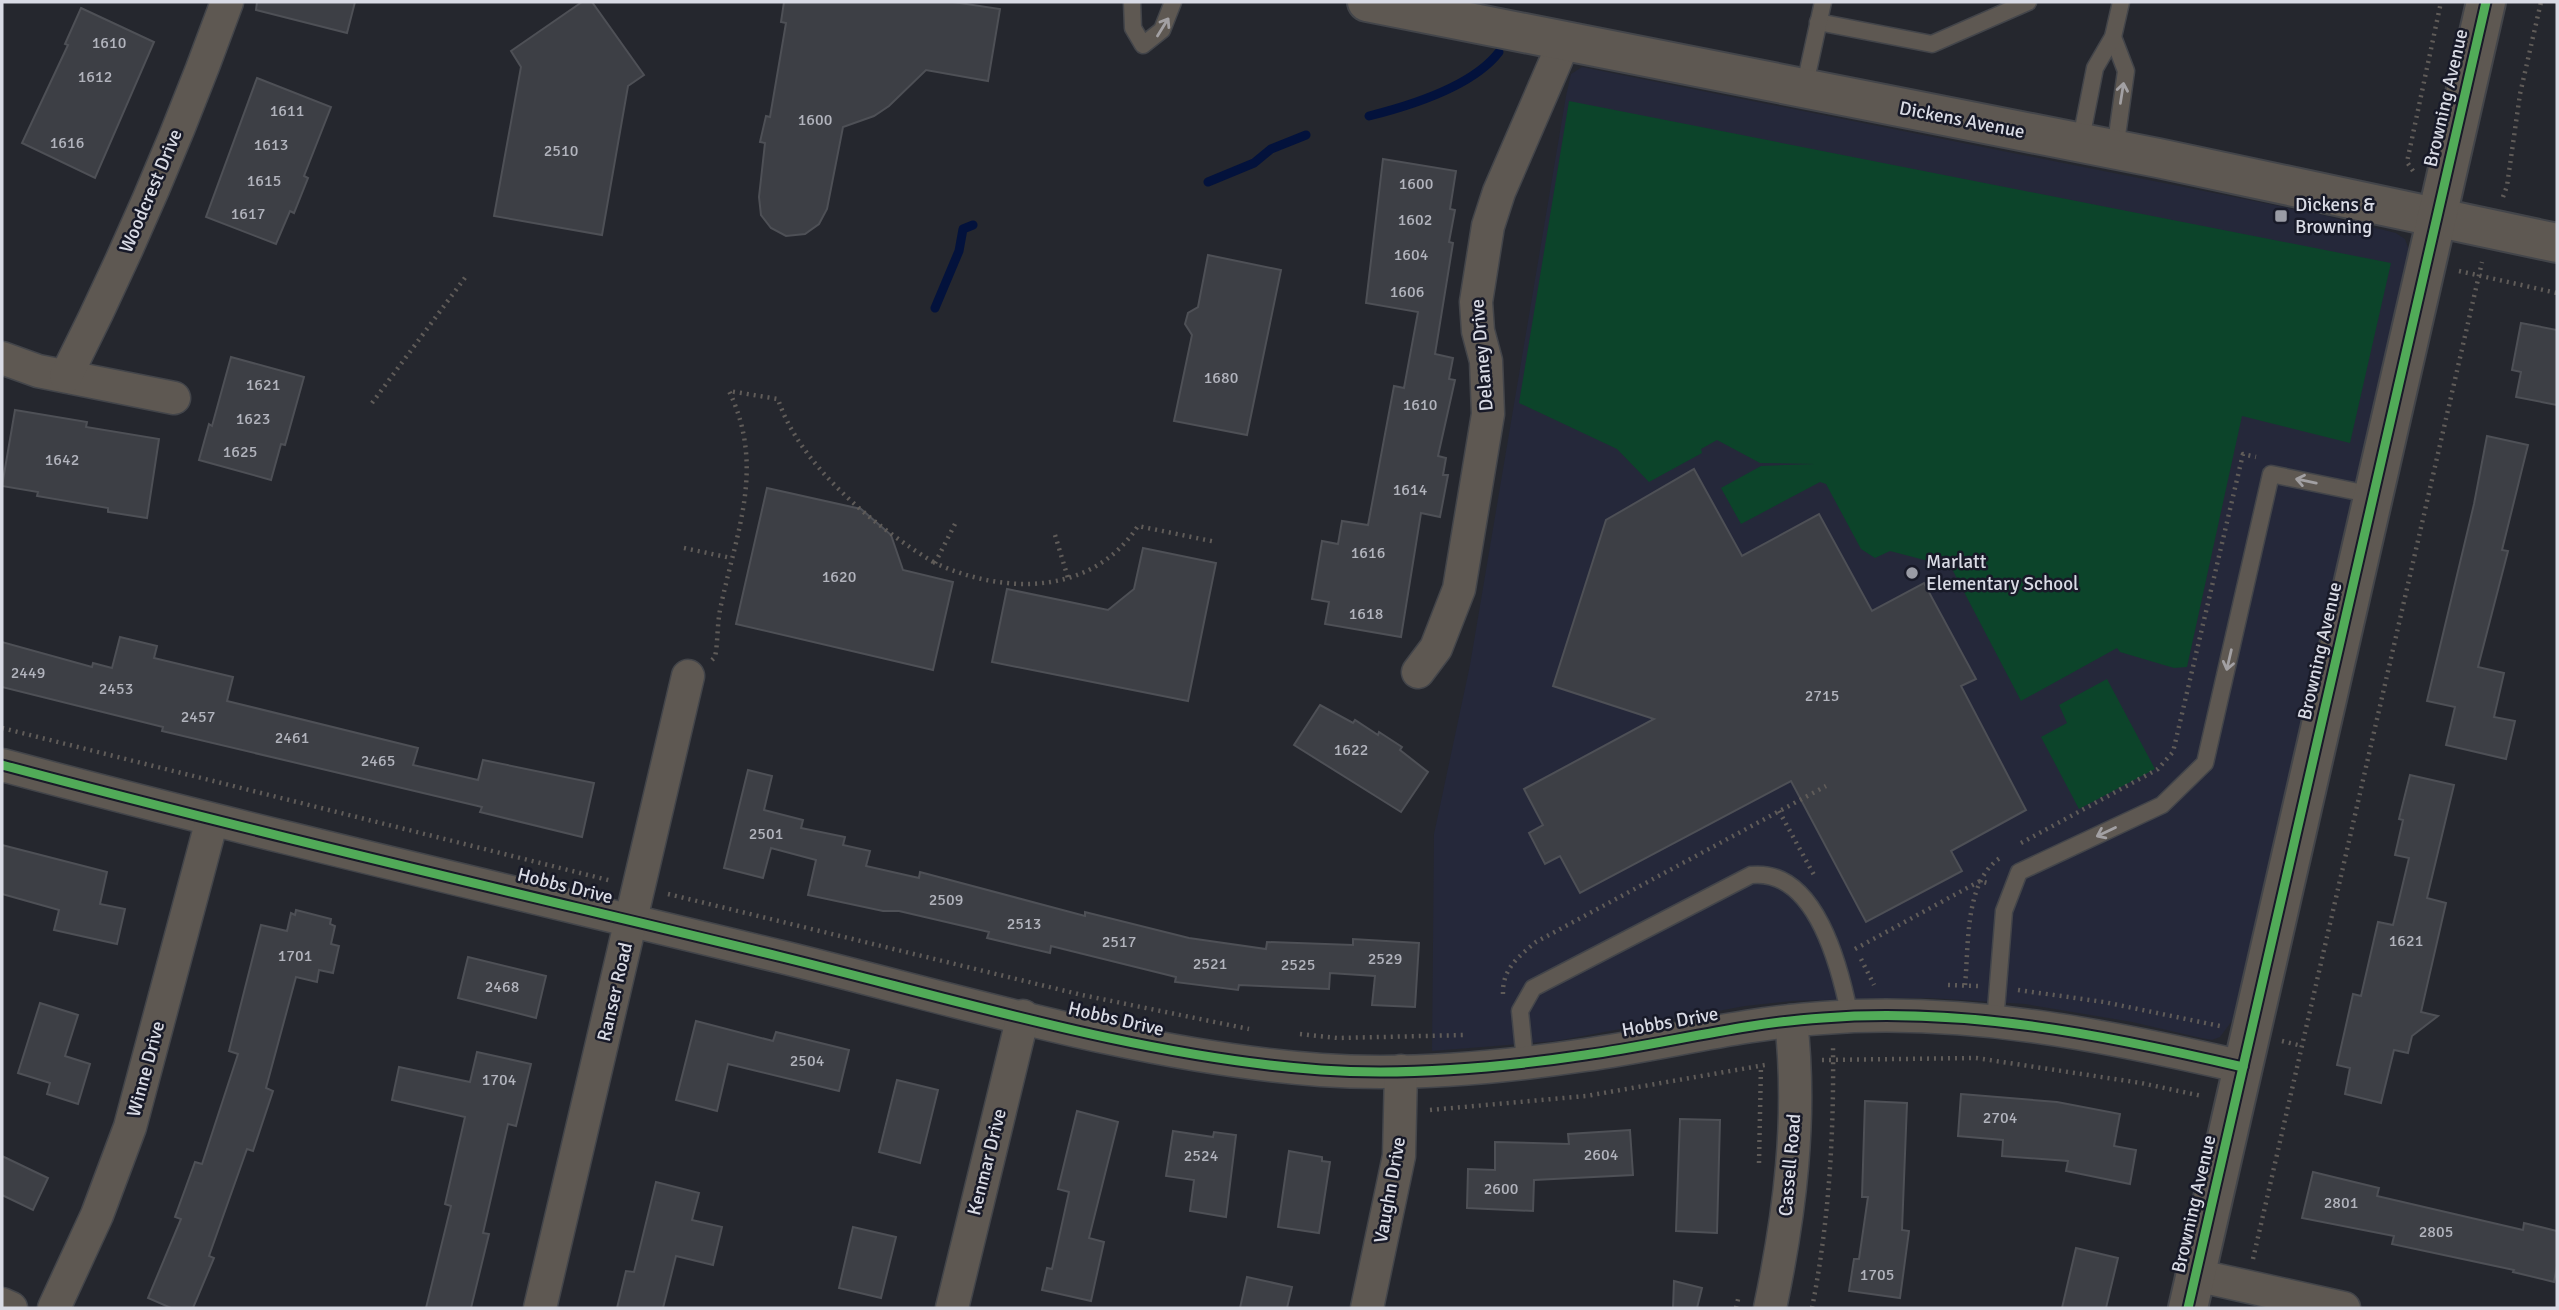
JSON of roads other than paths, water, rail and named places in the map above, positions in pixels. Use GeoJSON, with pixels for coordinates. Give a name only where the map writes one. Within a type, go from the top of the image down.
{"type":"FeatureCollection","features":[{"type":"Feature","properties":{"kind":"street","name":"Woodcrest Drive"},"geometry":{"type":"LineString","coordinates":[[66,376],[150,194],[198,81],[227,2]]}},
{"type":"Feature","properties":{"kind":"street","name":"Dickens Avenue"},"geometry":{"type":"LineString","coordinates":[[1367,2],[2424,213],[2557,243]]}},
{"type":"Feature","properties":{"kind":"street","name":"Browning Avenue"},"geometry":{"type":"LineString","coordinates":[[2192,1292],[2426,263],[2424,213],[2486,2]]}},
{"type":"Feature","properties":{"kind":"street","name":"Delaney Drive"},"geometry":{"type":"LineString","coordinates":[[1418,672],[1436,648],[1460,589],[1488,414],[1486,362],[1478,331],[1476,302],[1488,226],[1499,192],[1564,42]]}},
{"type":"Feature","properties":{"kind":"street"},"geometry":{"type":"LineString","coordinates":[[2,358],[66,376],[174,398]]}},
{"type":"Feature","properties":{"kind":"street","name":"Ranser Road"},"geometry":{"type":"LineString","coordinates":[[540,1308],[688,676]]}},
{"type":"Feature","properties":{"kind":"street","name":"Hobbs Drive"},"geometry":{"type":"LineString","coordinates":[[2,765],[212,820],[1023,1016],[1163,1048],[1243,1062],[1327,1070],[1453,1070],[1584,1055],[1700,1033],[1791,1021],[1850,1017],[1995,1021],[2104,1036],[2243,1067]]}},
{"type":"Feature","properties":{"kind":"street","name":"Winne Drive"},"geometry":{"type":"LineString","coordinates":[[54,1308],[97,1215],[130,1127],[212,820]]}},
{"type":"Feature","properties":{"kind":"street","name":"Kenmar Drive"},"geometry":{"type":"LineString","coordinates":[[952,1308],[1023,1016]]}},
{"type":"Feature","properties":{"kind":"street","name":"Cassell Road"},"geometry":{"type":"LineString","coordinates":[[1770,1308],[1793,1170],[1795,1061],[1791,1021]]}},
{"type":"Feature","properties":{"kind":"street","name":"Vaughn Drive"},"geometry":{"type":"LineString","coordinates":[[1367,1308],[1394,1188],[1402,1113],[1401,1071]]}},
{"type":"Feature","properties":{"kind":"street"},"geometry":{"type":"LineString","coordinates":[[2192,1292],[2246,1286],[2344,1308]]}},
{"type":"Feature","properties":{"kind":"street"},"geometry":{"type":"LineString","coordinates":[[2,1304],[11,1308]]}},
{"type":"Feature","properties":{"kind":"lane"},"geometry":{"type":"LineString","coordinates":[[1132,2],[1132,29],[1143,45],[1163,30],[1173,2]]}},
{"type":"Feature","properties":{"kind":"lane"},"geometry":{"type":"LineString","coordinates":[[1804,89],[1822,2]]}},
{"type":"Feature","properties":{"kind":"lane"},"geometry":{"type":"LineString","coordinates":[[1818,22],[1932,44],[2028,2]]}},
{"type":"Feature","properties":{"kind":"lane"},"geometry":{"type":"LineString","coordinates":[[2097,147],[2095,68],[2113,37],[2121,2]]}},
{"type":"Feature","properties":{"kind":"lane"},"geometry":{"type":"LineString","coordinates":[[2097,147],[2126,71],[2113,37]]}},
{"type":"Feature","properties":{"kind":"lane"},"geometry":{"type":"LineString","coordinates":[[1995,1021],[2004,911],[2019,872],[2162,805],[2206,763],[2271,474],[2373,495]]}},
{"type":"Feature","properties":{"kind":"lane"},"geometry":{"type":"LineString","coordinates":[[1525,1061],[1520,1011],[1533,988],[1751,875],[1784,879],[1801,894],[1840,966],[1850,1017]]}},
{"type":"Feature","properties":{"kind":"waterway"},"geometry":{"type":"LineString","coordinates":[[1369,116],[1403,107],[1457,85],[1488,64],[1499,52]]}},
{"type":"Feature","properties":{"kind":"waterway"},"geometry":{"type":"LineString","coordinates":[[1208,182],[1254,163],[1271,149],[1306,135]]}},
{"type":"Feature","properties":{"kind":"waterway"},"geometry":{"type":"LineString","coordinates":[[935,308],[959,251],[963,229],[973,225]]}},
{"type":"Feature","properties":{"kind":"place","name":"Dickens & Browning"},"geometry":{"type":"Point","coordinates":[2281,216]}},
{"type":"Feature","properties":{"kind":"place","name":"Marlatt Elementary School"},"geometry":{"type":"Point","coordinates":[1912,573]}}]}
